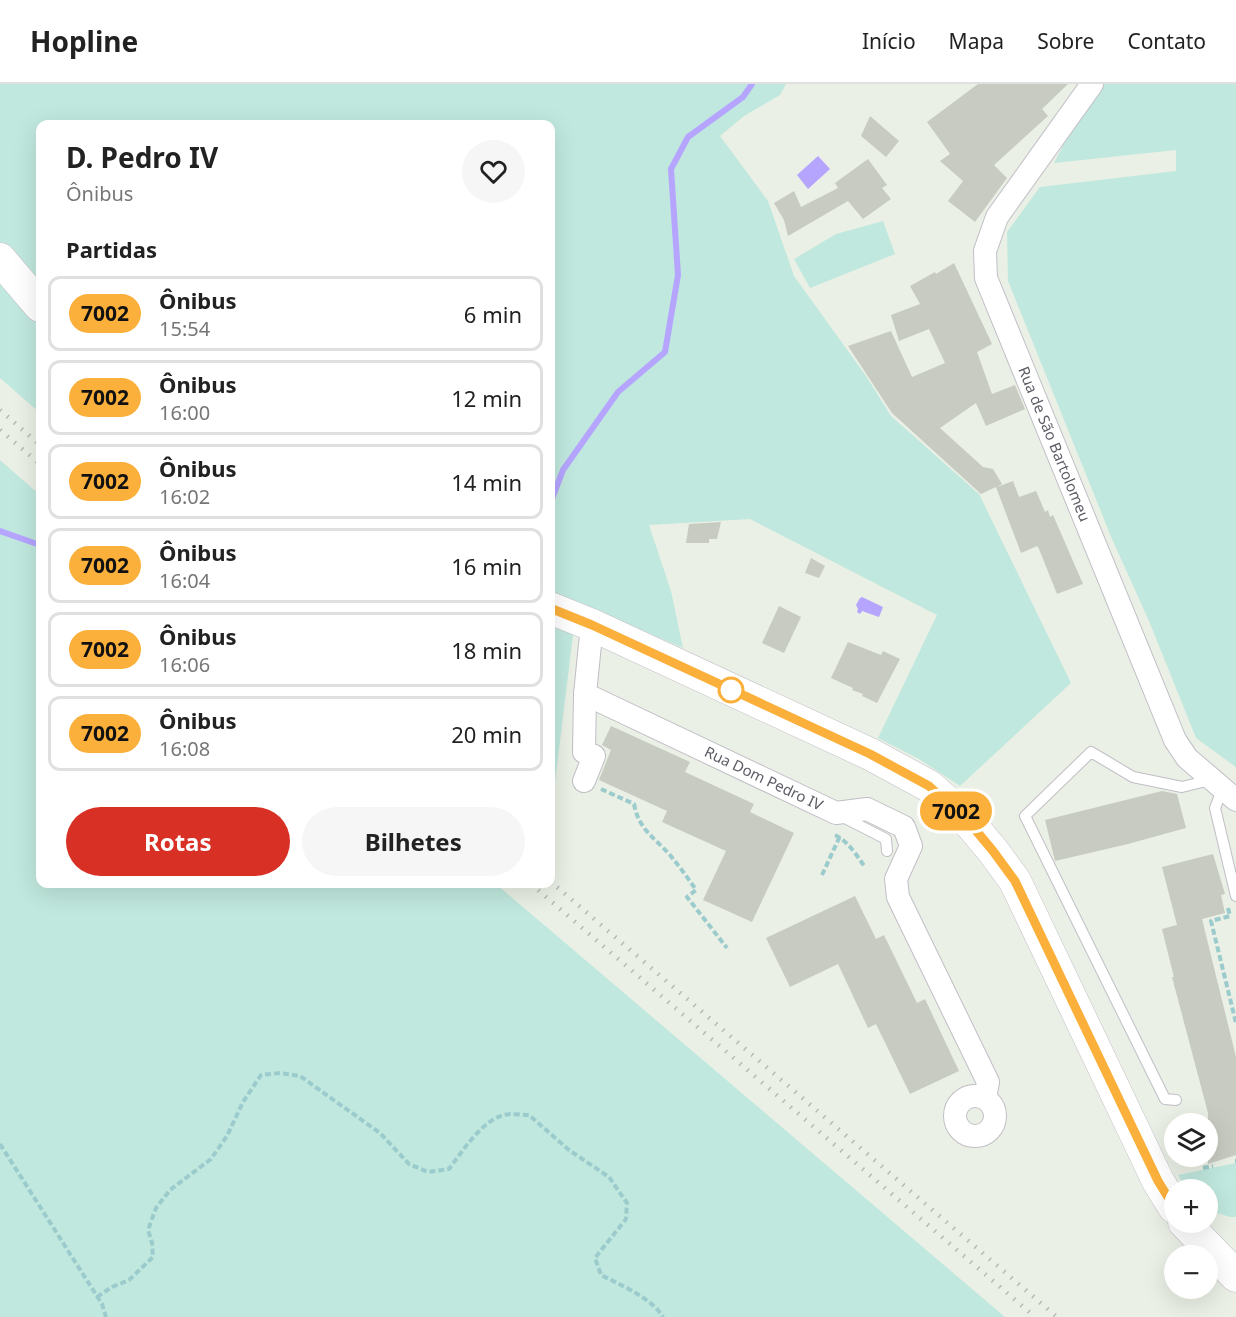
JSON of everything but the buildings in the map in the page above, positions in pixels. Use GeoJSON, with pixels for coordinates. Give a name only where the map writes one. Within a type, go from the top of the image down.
{"type":"FeatureCollection","features":[{"type":"Feature","properties":{"kind":"main road"},"geometry":{"type":"LineString","coordinates":[[0,260],[36,301]]}},
{"type":"Feature","properties":{"kind":"main road"},"geometry":{"type":"LineString","coordinates":[[555,610],[870,754],[929,786],[968,821],[1015,881],[1164,1191]]}},
{"type":"Feature","properties":{"kind":"main road"},"geometry":{"type":"LineString","coordinates":[[1195,1233],[1236,1276]]}},
{"type":"Feature","properties":{"kind":"street","name":"Rua de São Bartolomeu"},"geometry":{"type":"LineString","coordinates":[[1092,84],[997,217],[985,251],[986,278],[1175,740],[1187,758],[1223,790]]}},
{"type":"Feature","properties":{"kind":"street"},"geometry":{"type":"LineString","coordinates":[[584,781],[594,756],[584,752],[585,694],[592,625]]}},
{"type":"Feature","properties":{"kind":"street","name":"Rua Dom Pedro IV"},"geometry":{"type":"LineString","coordinates":[[585,694],[842,816],[867,808],[904,827],[910,846],[896,879],[898,897],[988,1082],[985,1098]]}},
{"type":"Feature","properties":{"kind":"lane"},"geometry":{"type":"LineString","coordinates":[[1176,1100],[1165,1099],[1025,816],[1091,752],[1133,777],[1182,787],[1223,790],[1215,808],[1236,896]]}},
{"type":"Feature","properties":{"kind":"lane"},"geometry":{"type":"LineString","coordinates":[[842,816],[886,839],[887,851]]}},
{"type":"Feature","properties":{"kind":"path"},"geometry":{"type":"LineString","coordinates":[[584,781],[634,804],[636,817],[645,830],[669,854],[696,890],[687,897],[727,948]]}},
{"type":"Feature","properties":{"kind":"path"},"geometry":{"type":"LineString","coordinates":[[822,874],[840,837],[842,816]]}},
{"type":"Feature","properties":{"kind":"path"},"geometry":{"type":"LineString","coordinates":[[840,837],[865,867]]}},
{"type":"Feature","properties":{"kind":"path"},"geometry":{"type":"LineString","coordinates":[[1227,905],[1230,916],[1211,921],[1236,1023]]}},
{"type":"Feature","properties":{"kind":"path"},"geometry":{"type":"LineString","coordinates":[[97,1297],[129,1280],[153,1257],[148,1230],[156,1208],[170,1190],[211,1159],[227,1136],[243,1102],[261,1075],[280,1073],[300,1076],[380,1133],[409,1164],[428,1172],[449,1169],[489,1122],[504,1114],[529,1114],[569,1150],[609,1177],[627,1203],[626,1220],[595,1258],[601,1275],[641,1297],[663,1317]]}},
{"type":"Feature","properties":{"kind":"path"},"geometry":{"type":"LineString","coordinates":[[0,1144],[97,1297],[106,1317]]}},
{"type":"Feature","properties":{"kind":"path"},"geometry":{"type":"LineString","coordinates":[[1203,1168],[1208,1167]]}},
{"type":"Feature","properties":{"kind":"shaded area"},"geometry":{"type":"Polygon","coordinates":[[[0,84],[786,84],[780,95],[744,116],[720,136],[768,201],[794,276],[866,376],[891,416],[979,494],[1071,683],[960,786],[919,759],[878,738],[937,615],[750,519],[649,525],[671,591],[683,648],[577,602],[555,782],[555,120],[36,120],[36,410],[0,378],[0,84]]]}},
{"type":"Feature","properties":{"kind":"shaded area"},"geometry":{"type":"Polygon","coordinates":[[[1095,84],[1236,84],[1236,767],[1196,738],[1149,621],[1112,539],[1008,281],[1007,232],[1040,187],[1176,171],[1176,150],[1054,163],[1095,84]]]}},
{"type":"Feature","properties":{"kind":"shaded area"},"geometry":{"type":"Polygon","coordinates":[[[818,156],[830,169],[808,189],[797,175],[818,156]]]}},
{"type":"Feature","properties":{"kind":"shaded area"},"geometry":{"type":"Polygon","coordinates":[[[883,221],[895,254],[810,288],[794,259],[836,234],[883,221]]]}},
{"type":"Feature","properties":{"kind":"shaded area"},"geometry":{"type":"Polygon","coordinates":[[[0,460],[36,492],[36,888],[501,888],[1005,1317],[0,1317],[0,460]]]}},
{"type":"Feature","properties":{"kind":"shaded area"},"geometry":{"type":"Polygon","coordinates":[[[862,597],[883,607],[879,617],[862,611],[860,614],[857,612],[856,605],[862,597]]]}},
{"type":"Feature","properties":{"kind":"shaded area"},"geometry":{"type":"Polygon","coordinates":[[[1236,1163],[1236,1217],[1218,1213],[1218,1179],[1180,1179],[1178,1175],[1236,1163]]]}},
{"type":"Feature","properties":{"kind":"waterway"},"geometry":{"type":"LineString","coordinates":[[555,491],[563,470],[618,392],[665,352],[678,275],[671,169],[688,137],[743,97],[752,84]]}},
{"type":"Feature","properties":{"kind":"waterway"},"geometry":{"type":"LineString","coordinates":[[0,531],[36,544]]}},
{"type":"Feature","properties":{"kind":"railway"},"geometry":{"type":"LineString","coordinates":[[0,410],[36,442]]}},
{"type":"Feature","properties":{"kind":"railway"},"geometry":{"type":"LineString","coordinates":[[0,430],[36,461]]}},
{"type":"Feature","properties":{"kind":"railway"},"geometry":{"type":"LineString","coordinates":[[555,885],[1057,1317]]}},
{"type":"Feature","properties":{"kind":"railway"},"geometry":{"type":"LineString","coordinates":[[536,888],[1035,1317]]}},
{"type":"Feature","properties":{"kind":"bus line","name":"7002"},"geometry":{"type":"LineString","coordinates":[[555,610],[870,754],[929,786],[968,821],[1015,881],[1164,1191]]}}]}
